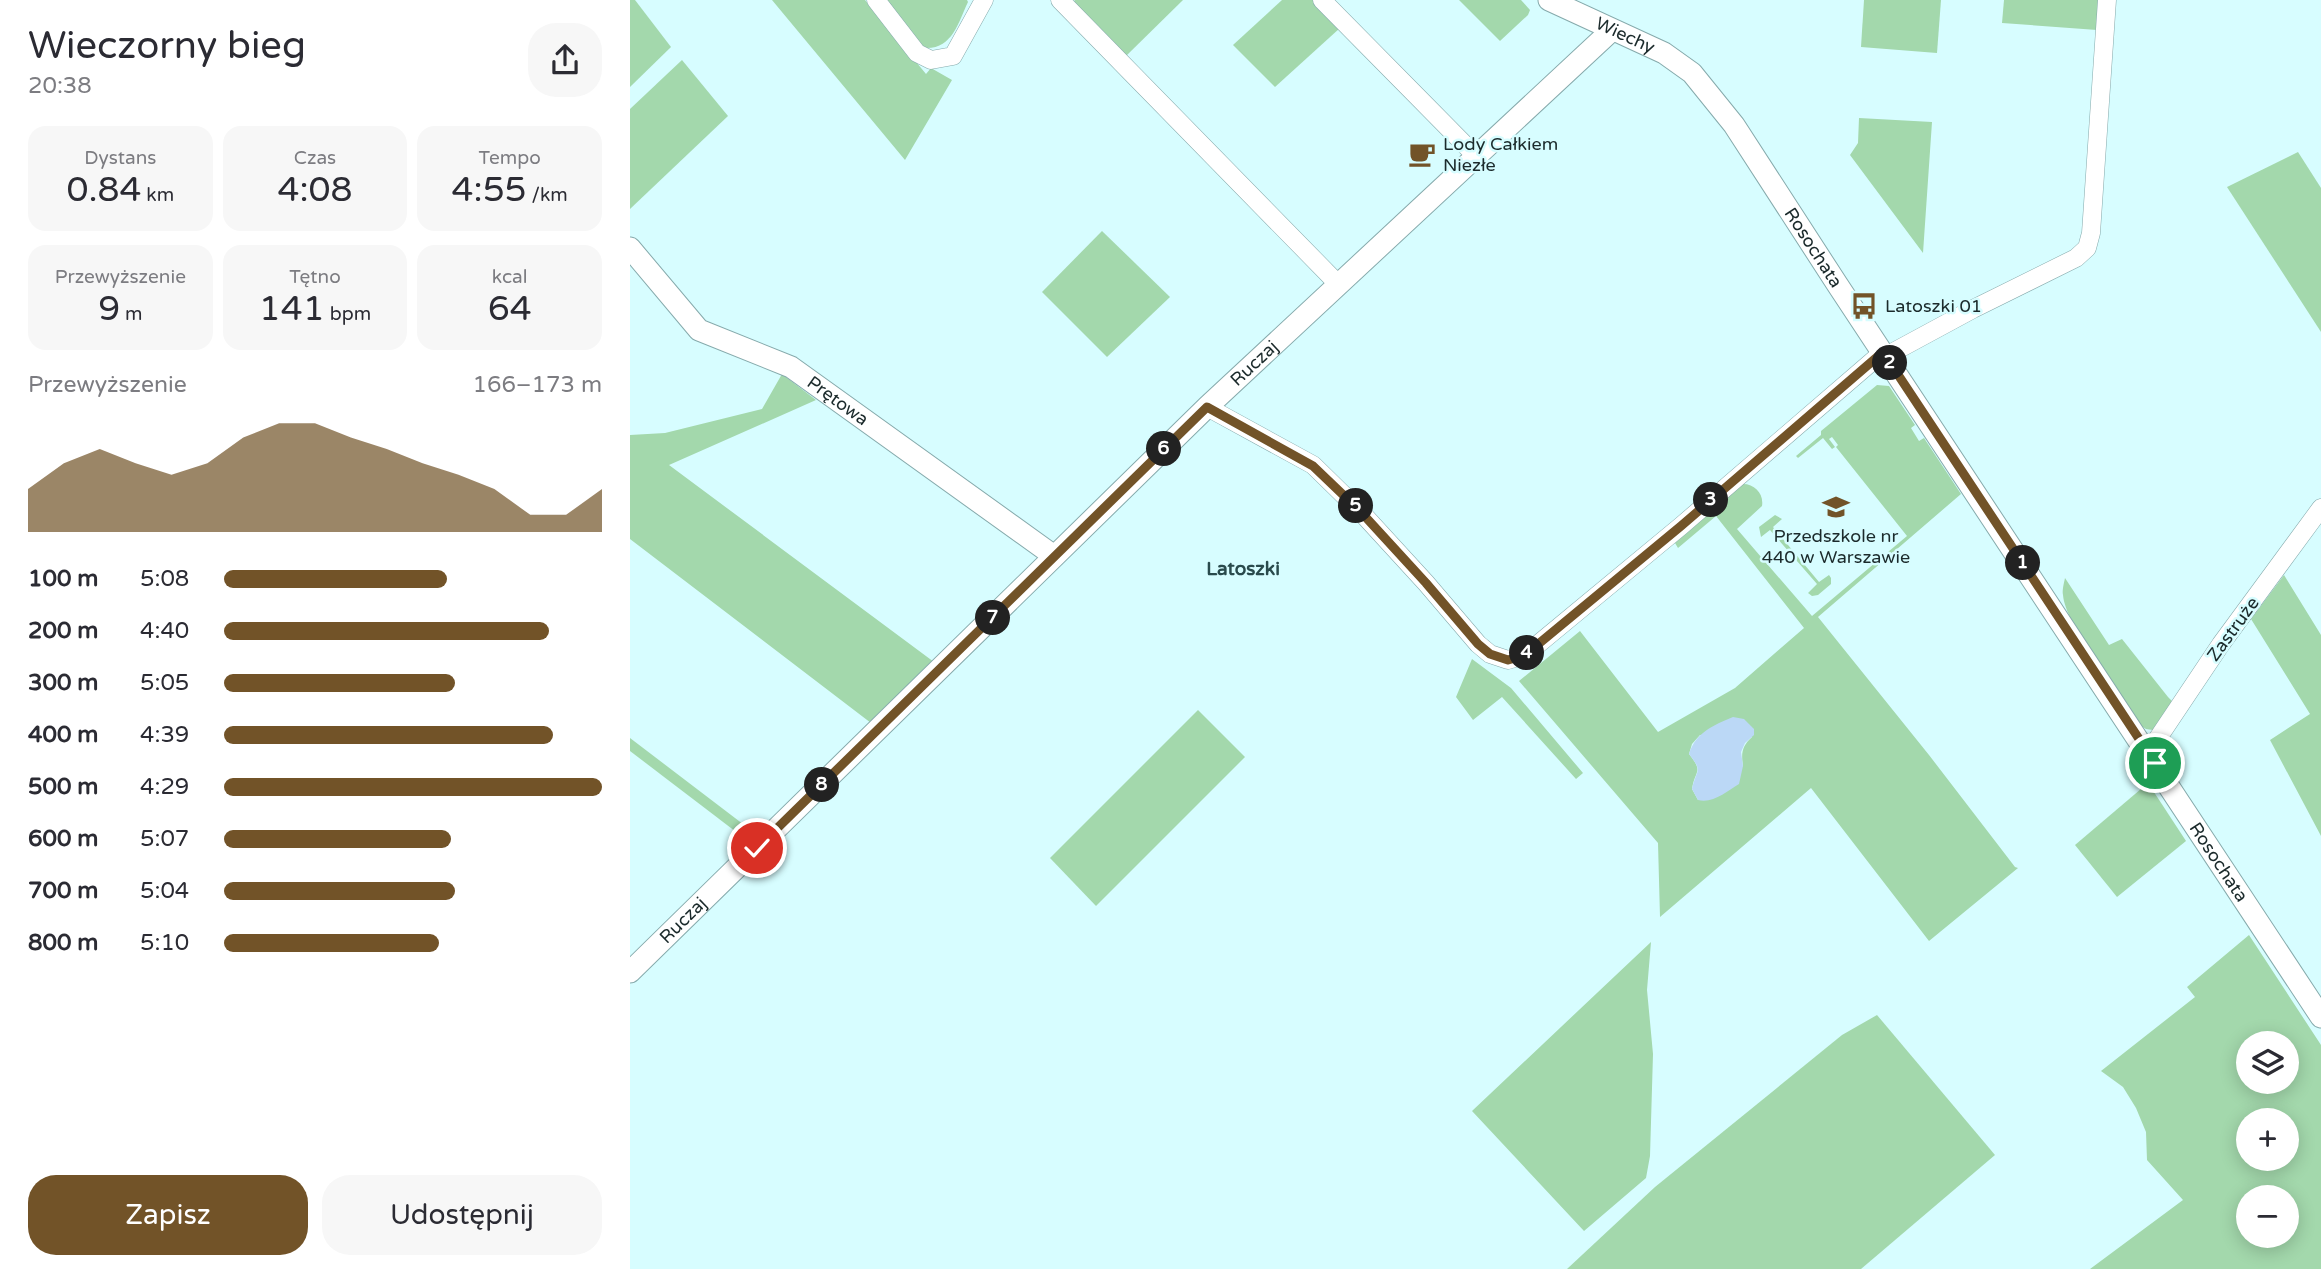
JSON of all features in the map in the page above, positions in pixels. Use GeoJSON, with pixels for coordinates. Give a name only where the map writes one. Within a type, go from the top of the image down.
{"type":"FeatureCollection","features":[{"type":"Feature","properties":{"kind":"street"},"geometry":{"type":"LineString","coordinates":[[876,0],[917,52],[931,60],[953,55],[984,0]]}},
{"type":"Feature","properties":{"kind":"street"},"geometry":{"type":"LineString","coordinates":[[1060,0],[1339,285]]}},
{"type":"Feature","properties":{"kind":"street"},"geometry":{"type":"LineString","coordinates":[[1322,0],[1476,156]]}},
{"type":"Feature","properties":{"kind":"street","name":"Wiechy"},"geometry":{"type":"LineString","coordinates":[[1549,0],[1664,53]]}},
{"type":"Feature","properties":{"kind":"street"},"geometry":{"type":"LineString","coordinates":[[1207,407],[1313,466],[1360,511],[1478,644],[1496,657],[1508,660],[1525,655],[1884,354],[2076,258],[2087,248],[2091,233],[2107,0]]}},
{"type":"Feature","properties":{"kind":"street","name":"Ruczaj"},"geometry":{"type":"LineString","coordinates":[[630,972],[1207,407],[1612,30]]}},
{"type":"Feature","properties":{"kind":"street","name":"Rosochata"},"geometry":{"type":"LineString","coordinates":[[1664,53],[1692,73],[1734,125],[2321,1017]]}},
{"type":"Feature","properties":{"kind":"street","name":"Prętowa"},"geometry":{"type":"LineString","coordinates":[[630,248],[699,330],[791,367],[1054,556]]}},
{"type":"Feature","properties":{"kind":"street","name":"Zastruże"},"geometry":{"type":"LineString","coordinates":[[2148,753],[2221,644],[2321,508]]}},
{"type":"Feature","properties":{"kind":"green space"},"geometry":{"type":"Polygon","coordinates":[[[630,0],[635,0],[671,47],[630,87],[630,0]]]}},
{"type":"Feature","properties":{"kind":"green space"},"geometry":{"type":"Polygon","coordinates":[[[772,0],[865,0],[926,74],[931,68],[952,80],[905,160],[772,0]]]}},
{"type":"Feature","properties":{"kind":"green space"},"geometry":{"type":"Polygon","coordinates":[[[883,0],[968,2],[948,40],[941,45],[924,48],[883,0]]]}},
{"type":"Feature","properties":{"kind":"green space"},"geometry":{"type":"Polygon","coordinates":[[[1183,0],[1126,56],[1073,2],[1183,0]]]}},
{"type":"Feature","properties":{"kind":"green space"},"geometry":{"type":"Polygon","coordinates":[[[1282,0],[1313,0],[1340,28],[1275,87],[1233,45],[1282,0]]]}},
{"type":"Feature","properties":{"kind":"green space"},"geometry":{"type":"Polygon","coordinates":[[[1459,0],[1521,0],[1530,10],[1500,41],[1459,0]]]}},
{"type":"Feature","properties":{"kind":"green space"},"geometry":{"type":"Polygon","coordinates":[[[1864,0],[1941,0],[1937,53],[1861,47],[1864,0]]]}},
{"type":"Feature","properties":{"kind":"green space"},"geometry":{"type":"Polygon","coordinates":[[[2004,0],[2100,0],[2097,30],[2002,23],[2004,0]]]}},
{"type":"Feature","properties":{"kind":"green space"},"geometry":{"type":"Polygon","coordinates":[[[682,60],[728,116],[630,209],[630,109],[682,60]]]}},
{"type":"Feature","properties":{"kind":"green space"},"geometry":{"type":"Polygon","coordinates":[[[1859,118],[1932,122],[1923,253],[1850,155],[1858,143],[1859,118]]]}},
{"type":"Feature","properties":{"kind":"green space"},"geometry":{"type":"Polygon","coordinates":[[[2298,152],[2321,188],[2321,332],[2227,187],[2298,152]]]}},
{"type":"Feature","properties":{"kind":"green space"},"geometry":{"type":"Polygon","coordinates":[[[1102,231],[1170,297],[1107,357],[1042,292],[1102,231]]]}},
{"type":"Feature","properties":{"kind":"green space"},"geometry":{"type":"Polygon","coordinates":[[[782,374],[816,400],[669,465],[934,662],[871,723],[630,539],[630,435],[665,433],[762,409],[782,374]]]}},
{"type":"Feature","properties":{"kind":"green space"},"geometry":{"type":"Polygon","coordinates":[[[1877,385],[1889,386],[1915,425],[1911,428],[1919,441],[1924,438],[1961,494],[1818,617],[2018,868],[1929,941],[1811,788],[1660,917],[1658,843],[1519,681],[1580,631],[1658,732],[1735,688],[1804,628],[1716,516],[1678,548],[1675,543],[1743,484],[1755,488],[1760,494],[1762,506],[1737,529],[1812,616],[1907,536],[1836,447],[1838,445],[1832,437],[1829,439],[1835,447],[1832,449],[1823,438],[1798,458],[1796,456],[1821,435],[1821,431],[1877,385]],[[1700,735],[1692,744],[1689,754],[1697,771],[1692,789],[1698,800],[1743,766],[1743,750],[1752,737],[1700,735]]]}},
{"type":"Feature","properties":{"kind":"green space"},"geometry":{"type":"Polygon","coordinates":[[[1775,515],[1782,519],[1773,527],[1819,582],[1829,575],[1831,578],[1831,584],[1818,595],[1812,596],[1808,593],[1817,584],[1770,530],[1761,537],[1759,527],[1775,515]]]}},
{"type":"Feature","properties":{"kind":"green space"},"geometry":{"type":"Polygon","coordinates":[[[2284,575],[2321,635],[2321,836],[2270,740],[2310,714],[2251,619],[2284,575]]]}},
{"type":"Feature","properties":{"kind":"green space"},"geometry":{"type":"Polygon","coordinates":[[[2065,578],[2109,645],[2122,639],[2177,706],[2160,731],[2146,729],[2138,724],[2083,641],[2066,608],[2063,593],[2065,578]]]}},
{"type":"Feature","properties":{"kind":"green space"},"geometry":{"type":"Polygon","coordinates":[[[1472,659],[1511,688],[1583,773],[1576,779],[1502,697],[1473,720],[1456,697],[1472,659]]]}},
{"type":"Feature","properties":{"kind":"green space"},"geometry":{"type":"Polygon","coordinates":[[[1198,710],[1245,757],[1096,906],[1050,858],[1198,710]]]}},
{"type":"Feature","properties":{"kind":"green space"},"geometry":{"type":"Polygon","coordinates":[[[630,738],[756,834],[748,841],[630,751],[630,738]]]}},
{"type":"Feature","properties":{"kind":"green space"},"geometry":{"type":"Polygon","coordinates":[[[2148,783],[2186,841],[2117,897],[2075,845],[2148,783]]]}},
{"type":"Feature","properties":{"kind":"green space"},"geometry":{"type":"Polygon","coordinates":[[[2249,935],[2321,1045],[2321,1269],[2090,1269],[2183,1200],[2147,1160],[2146,1132],[2123,1087],[2101,1071],[2195,997],[2187,987],[2249,935]]]}},
{"type":"Feature","properties":{"kind":"green space"},"geometry":{"type":"Polygon","coordinates":[[[1651,942],[1647,990],[1653,1054],[1650,1156],[1646,1178],[1584,1231],[1472,1111],[1651,942]]]}},
{"type":"Feature","properties":{"kind":"green space"},"geometry":{"type":"Polygon","coordinates":[[[1877,1015],[1995,1155],[1861,1269],[1567,1269],[1655,1187],[1842,1035],[1877,1015]]]}},
{"type":"Feature","properties":{"kind":"water"},"geometry":{"type":"Polygon","coordinates":[[[1733,717],[1744,719],[1754,729],[1754,735],[1745,743],[1741,752],[1743,766],[1739,784],[1714,799],[1698,800],[1692,789],[1698,768],[1689,754],[1692,746],[1707,730],[1733,717]]]}},
{"type":"Feature","properties":{"kind":"place","name":"Lody Całkiem Niezłe"},"geometry":{"type":"Point","coordinates":[1422,154]}},
{"type":"Feature","properties":{"kind":"place","name":"Latoszki 01"},"geometry":{"type":"Point","coordinates":[1864,306]}},
{"type":"Feature","properties":{"kind":"place","name":"Przedszkole nr 440 w Warszawie"},"geometry":{"type":"Point","coordinates":[1836,507]}},
{"type":"Feature","properties":{"kind":"district","name":"Latoszki"},"geometry":{"type":"Point","coordinates":[1243,568]}},
{"type":"Feature","properties":{"kind":"route"},"geometry":{"type":"LineString","coordinates":[[757,848],[1207,407],[1313,466],[1360,511],[1478,644],[1490,654],[1508,660],[1525,655],[1681,526],[1883,352],[2155,763]]}}]}
